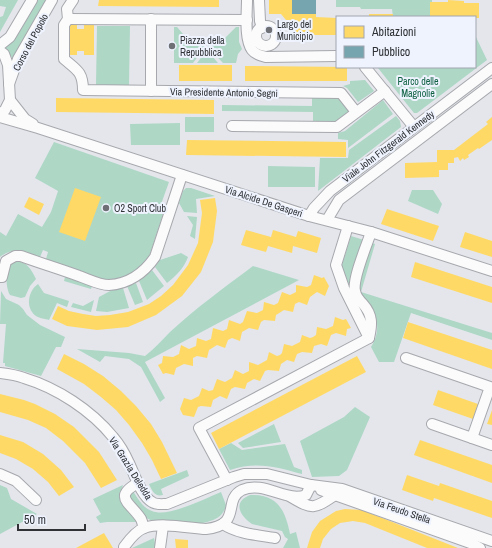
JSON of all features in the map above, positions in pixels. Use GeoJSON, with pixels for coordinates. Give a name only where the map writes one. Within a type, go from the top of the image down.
{"type":"FeatureCollection","features":[{"type":"Feature","properties":{"kind":"street","name":"Corso del Popolo"},"geometry":{"type":"LineString","coordinates":[[0,45],[10,37],[32,0]]}},
{"type":"Feature","properties":{"kind":"street","name":"Corso del Popolo"},"geometry":{"type":"LineString","coordinates":[[9,84],[18,60],[52,0]]}},
{"type":"Feature","properties":{"kind":"street"},"geometry":{"type":"LineString","coordinates":[[73,0],[67,9],[68,19],[247,20]]}},
{"type":"Feature","properties":{"kind":"street"},"geometry":{"type":"LineString","coordinates":[[247,0],[247,34],[252,50],[258,55],[266,57],[336,56]]}},
{"type":"Feature","properties":{"kind":"street"},"geometry":{"type":"LineString","coordinates":[[259,0],[260,21],[262,28]]}},
{"type":"Feature","properties":{"kind":"street","name":"Via Presidente Antonio Segni"},"geometry":{"type":"LineString","coordinates":[[68,19],[64,25],[64,59],[80,73],[83,79],[83,90],[341,93],[356,112]]}},
{"type":"Feature","properties":{"kind":"street"},"geometry":{"type":"LineString","coordinates":[[151,20],[151,90]]}},
{"type":"Feature","properties":{"kind":"street"},"geometry":{"type":"LineString","coordinates":[[0,51],[4,54],[7,60],[10,100],[5,110],[0,114]]}},
{"type":"Feature","properties":{"kind":"street"},"geometry":{"type":"LineString","coordinates":[[366,68],[414,127]]}},
{"type":"Feature","properties":{"kind":"street","name":"Viale John Fitzgerald Kennedy"},"geometry":{"type":"LineString","coordinates":[[309,216],[314,208],[330,191],[492,68]]}},
{"type":"Feature","properties":{"kind":"street","name":"Viale John Fitzgerald Kennedy"},"geometry":{"type":"LineString","coordinates":[[327,220],[339,200],[492,84]]}},
{"type":"Feature","properties":{"kind":"street"},"geometry":{"type":"LineString","coordinates":[[232,126],[337,127],[385,91]]}},
{"type":"Feature","properties":{"kind":"street"},"geometry":{"type":"LineString","coordinates":[[10,100],[25,119],[38,128]]}},
{"type":"Feature","properties":{"kind":"street","name":"Via Alcide De Gasperi"},"geometry":{"type":"LineString","coordinates":[[0,117],[309,216],[371,232],[492,271]]}},
{"type":"Feature","properties":{"kind":"street"},"geometry":{"type":"LineString","coordinates":[[1,277],[6,261],[15,256],[21,256],[94,282],[108,285],[134,278],[149,266],[155,257],[182,175]]}},
{"type":"Feature","properties":{"kind":"street"},"geometry":{"type":"LineString","coordinates":[[348,226],[336,265],[344,288],[369,338]]}},
{"type":"Feature","properties":{"kind":"street"},"geometry":{"type":"LineString","coordinates":[[369,338],[372,324],[371,316],[365,306],[357,298],[354,290],[355,281],[371,232]]}},
{"type":"Feature","properties":{"kind":"street"},"geometry":{"type":"LineString","coordinates":[[227,480],[199,428],[369,338]]}},
{"type":"Feature","properties":{"kind":"street"},"geometry":{"type":"LineString","coordinates":[[406,358],[491,388],[472,438]]}},
{"type":"Feature","properties":{"kind":"street","name":"Via Grazia Deledda"},"geometry":{"type":"LineString","coordinates":[[0,373],[24,378],[51,389],[76,403],[95,418],[113,437],[129,461],[138,483],[146,497],[152,502],[167,504],[227,480]]}},
{"type":"Feature","properties":{"kind":"street"},"geometry":{"type":"LineString","coordinates":[[432,424],[492,445]]}},
{"type":"Feature","properties":{"kind":"street"},"geometry":{"type":"LineString","coordinates":[[0,474],[16,481],[36,500]]}},
{"type":"Feature","properties":{"kind":"street","name":"Via Feudo Stella"},"geometry":{"type":"LineString","coordinates":[[227,480],[244,474],[267,474],[342,489],[492,541]]}},
{"type":"Feature","properties":{"kind":"street"},"geometry":{"type":"LineString","coordinates":[[138,483],[130,487],[124,496],[141,519],[144,528]]}},
{"type":"Feature","properties":{"kind":"street"},"geometry":{"type":"LineString","coordinates":[[124,547],[132,537],[144,528],[163,526],[206,529],[223,524],[230,517],[232,500],[236,494],[243,489],[264,488],[301,497],[306,495],[311,484]]}},
{"type":"Feature","properties":{"kind":"street","name":"Via Feudo Stella"},"geometry":{"type":"LineString","coordinates":[[311,484],[335,495],[473,544],[479,548]]}},
{"type":"Feature","properties":{"kind":"street"},"geometry":{"type":"LineString","coordinates":[[285,494],[303,504],[314,507],[319,506],[335,495]]}},
{"type":"Feature","properties":{"kind":"street"},"geometry":{"type":"LineString","coordinates":[[223,524],[227,527],[246,533],[274,538]]}},
{"type":"Feature","properties":{"kind":"street"},"geometry":{"type":"LineString","coordinates":[[160,548],[163,526]]}},
{"type":"Feature","properties":{"kind":"green space"},"geometry":{"type":"Polygon","coordinates":[[[0,0],[18,0],[0,32],[0,17],[3,16],[6,7],[0,6],[0,0]]]}},
{"type":"Feature","properties":{"kind":"green space"},"geometry":{"type":"Polygon","coordinates":[[[38,0],[46,0],[14,60],[5,48],[20,30],[38,0]]]}},
{"type":"Feature","properties":{"kind":"green space"},"geometry":{"type":"Polygon","coordinates":[[[336,0],[432,0],[432,2],[430,2],[430,16],[393,16],[392,9],[336,7],[336,0]]]}},
{"type":"Feature","properties":{"kind":"green space"},"geometry":{"type":"Polygon","coordinates":[[[97,26],[130,26],[129,85],[96,85],[97,26]]]}},
{"type":"Feature","properties":{"kind":"green space"},"geometry":{"type":"Polygon","coordinates":[[[174,27],[177,27],[189,41],[205,41],[205,47],[193,63],[174,63],[174,27]]]}},
{"type":"Feature","properties":{"kind":"green space"},"geometry":{"type":"Polygon","coordinates":[[[236,27],[239,27],[239,42],[242,49],[238,54],[236,63],[223,63],[208,47],[208,41],[222,41],[236,27]]]}},
{"type":"Feature","properties":{"kind":"green space","name":"Parco delle Magnolie"},"geometry":{"type":"Polygon","coordinates":[[[476,37],[487,60],[417,113],[414,113],[378,68],[476,68],[476,37]]]}},
{"type":"Feature","properties":{"kind":"green space"},"geometry":{"type":"Polygon","coordinates":[[[207,50],[218,63],[197,63],[207,50]]]}},
{"type":"Feature","properties":{"kind":"green space"},"geometry":{"type":"Polygon","coordinates":[[[365,80],[374,91],[358,102],[347,88],[343,86],[350,84],[350,81],[365,80]]]}},
{"type":"Feature","properties":{"kind":"green space"},"geometry":{"type":"Polygon","coordinates":[[[312,98],[340,98],[349,111],[335,122],[313,122],[313,112],[222,111],[222,105],[312,106],[312,98]]]}},
{"type":"Feature","properties":{"kind":"green space"},"geometry":{"type":"Polygon","coordinates":[[[383,100],[393,114],[348,148],[348,140],[338,139],[338,133],[345,131],[383,100]]]}},
{"type":"Feature","properties":{"kind":"green space"},"geometry":{"type":"Polygon","coordinates":[[[396,116],[400,121],[401,127],[318,191],[320,158],[348,158],[349,150],[396,116]]]}},
{"type":"Feature","properties":{"kind":"green space"},"geometry":{"type":"Polygon","coordinates":[[[185,117],[214,117],[214,132],[185,132],[185,117]]]}},
{"type":"Feature","properties":{"kind":"green space"},"geometry":{"type":"Polygon","coordinates":[[[180,123],[180,145],[131,145],[130,124],[180,123]]]}},
{"type":"Feature","properties":{"kind":"green space","name":"O2 Sport Club"},"geometry":{"type":"Polygon","coordinates":[[[54,142],[169,182],[160,207],[165,208],[149,257],[137,271],[126,277],[105,280],[46,259],[48,252],[43,250],[40,257],[15,251],[0,257],[0,232],[6,236],[18,214],[42,227],[51,212],[58,191],[35,178],[54,142]]]}},
{"type":"Feature","properties":{"kind":"green space"},"geometry":{"type":"Polygon","coordinates":[[[268,166],[315,167],[315,187],[268,187],[268,166]]]}},
{"type":"Feature","properties":{"kind":"green space"},"geometry":{"type":"Polygon","coordinates":[[[186,188],[191,188],[215,196],[196,199],[197,213],[184,212],[179,203],[183,191],[186,188]]]}},
{"type":"Feature","properties":{"kind":"green space"},"geometry":{"type":"Polygon","coordinates":[[[412,190],[433,190],[442,204],[438,214],[408,201],[412,190]]]}},
{"type":"Feature","properties":{"kind":"green space"},"geometry":{"type":"Polygon","coordinates":[[[187,216],[197,217],[195,239],[190,236],[193,225],[187,216]]]}},
{"type":"Feature","properties":{"kind":"green space"},"geometry":{"type":"Polygon","coordinates":[[[351,236],[364,240],[354,274],[361,307],[368,324],[361,318],[342,272],[342,265],[351,236]]]}},
{"type":"Feature","properties":{"kind":"green space"},"geometry":{"type":"Polygon","coordinates":[[[370,242],[375,244],[361,292],[492,333],[492,340],[411,313],[394,362],[379,362],[371,347],[377,332],[376,317],[357,290],[357,284],[370,242]]]}},
{"type":"Feature","properties":{"kind":"green space"},"geometry":{"type":"Polygon","coordinates":[[[181,253],[188,257],[179,272],[167,283],[155,267],[160,260],[181,253]]]}},
{"type":"Feature","properties":{"kind":"green space"},"geometry":{"type":"Polygon","coordinates":[[[14,261],[25,264],[36,279],[30,286],[25,297],[21,298],[10,295],[7,287],[7,272],[14,261]]]}},
{"type":"Feature","properties":{"kind":"green space"},"geometry":{"type":"Polygon","coordinates":[[[253,266],[299,280],[145,362],[165,398],[160,402],[141,367],[129,359],[105,356],[100,362],[77,349],[129,353],[145,356],[190,315],[253,266]]]}},
{"type":"Feature","properties":{"kind":"green space"},"geometry":{"type":"Polygon","coordinates":[[[152,270],[164,286],[147,300],[139,281],[152,270]]]}},
{"type":"Feature","properties":{"kind":"green space"},"geometry":{"type":"Polygon","coordinates":[[[65,277],[92,286],[91,289],[64,281],[65,277]]]}},
{"type":"Feature","properties":{"kind":"green space"},"geometry":{"type":"Polygon","coordinates":[[[136,283],[143,302],[135,305],[127,286],[136,283]]]}},
{"type":"Feature","properties":{"kind":"green space"},"geometry":{"type":"Polygon","coordinates":[[[38,284],[44,293],[69,301],[67,307],[57,303],[49,320],[36,316],[30,309],[30,295],[38,284]]]}},
{"type":"Feature","properties":{"kind":"green space"},"geometry":{"type":"Polygon","coordinates":[[[123,288],[129,308],[107,312],[96,311],[99,297],[112,290],[123,288]]]}},
{"type":"Feature","properties":{"kind":"green space"},"geometry":{"type":"Polygon","coordinates":[[[1,291],[6,299],[19,305],[27,315],[40,325],[65,337],[61,347],[56,347],[41,376],[5,366],[5,363],[3,363],[6,324],[0,324],[1,291]]]}},
{"type":"Feature","properties":{"kind":"green space"},"geometry":{"type":"Polygon","coordinates":[[[94,300],[91,312],[71,307],[73,303],[83,306],[94,300]]]}},
{"type":"Feature","properties":{"kind":"green space"},"geometry":{"type":"Polygon","coordinates":[[[355,407],[370,417],[347,470],[339,476],[312,477],[300,441],[344,417],[355,407]]]}},
{"type":"Feature","properties":{"kind":"green space"},"geometry":{"type":"Polygon","coordinates":[[[274,424],[281,442],[243,448],[238,443],[274,424]]]}},
{"type":"Feature","properties":{"kind":"green space"},"geometry":{"type":"Polygon","coordinates":[[[231,443],[242,450],[285,444],[294,467],[302,470],[302,474],[275,467],[258,465],[230,470],[219,449],[231,443]]]}},
{"type":"Feature","properties":{"kind":"green space"},"geometry":{"type":"Polygon","coordinates":[[[187,470],[189,476],[161,489],[163,495],[156,494],[149,484],[187,470]]]}},
{"type":"Feature","properties":{"kind":"green space"},"geometry":{"type":"Polygon","coordinates":[[[0,485],[7,488],[11,499],[37,514],[0,534],[0,485]]]}},
{"type":"Feature","properties":{"kind":"green space"},"geometry":{"type":"Polygon","coordinates":[[[123,485],[120,498],[124,506],[134,515],[137,520],[136,522],[100,523],[96,517],[101,514],[93,499],[123,485]]]}},
{"type":"Feature","properties":{"kind":"green space"},"geometry":{"type":"Polygon","coordinates":[[[133,491],[141,503],[152,511],[167,512],[177,510],[221,492],[226,505],[222,513],[215,519],[206,522],[183,524],[152,521],[141,514],[129,496],[133,491]]]}},
{"type":"Feature","properties":{"kind":"green space"},"geometry":{"type":"Polygon","coordinates":[[[250,495],[267,497],[278,505],[285,517],[290,534],[296,532],[300,548],[283,548],[288,539],[282,531],[252,524],[244,517],[240,509],[241,501],[250,495]]]}},
{"type":"Feature","properties":{"kind":"green space"},"geometry":{"type":"Polygon","coordinates":[[[154,538],[156,548],[132,548],[154,538]]]}},
{"type":"Feature","properties":{"kind":"building: Abitazioni"},"geometry":{"type":"Polygon","coordinates":[[[99,0],[219,0],[219,7],[98,6],[99,0]]]}},
{"type":"Feature","properties":{"kind":"building: Abitazioni"},"geometry":{"type":"Polygon","coordinates":[[[269,0],[292,0],[292,14],[316,14],[316,17],[336,18],[336,35],[291,35],[291,26],[281,14],[269,14],[269,0]]]}},
{"type":"Feature","properties":{"kind":"building: Abitazioni"},"geometry":{"type":"Polygon","coordinates":[[[448,0],[464,1],[464,3],[479,3],[479,18],[476,18],[476,16],[430,16],[430,2],[448,2],[448,0]]]}},
{"type":"Feature","properties":{"kind":"building: Abitazioni"},"geometry":{"type":"Polygon","coordinates":[[[369,14],[393,14],[393,16],[369,16],[369,14]]]}},
{"type":"Feature","properties":{"kind":"building: Abitazioni"},"geometry":{"type":"Polygon","coordinates":[[[67,25],[77,25],[77,29],[84,29],[84,25],[94,25],[94,55],[84,55],[84,51],[77,51],[77,55],[68,55],[67,25]]]}},
{"type":"Feature","properties":{"kind":"building: Abitazioni"},"geometry":{"type":"Polygon","coordinates":[[[179,65],[232,65],[232,81],[179,81],[179,65]]]}},
{"type":"Feature","properties":{"kind":"building: Abitazioni"},"geometry":{"type":"Polygon","coordinates":[[[245,66],[347,68],[347,81],[245,81],[245,66]]]}},
{"type":"Feature","properties":{"kind":"building: Abitazioni"},"geometry":{"type":"Polygon","coordinates":[[[56,98],[214,100],[214,114],[56,112],[56,98]]]}},
{"type":"Feature","properties":{"kind":"building: Abitazioni"},"geometry":{"type":"Polygon","coordinates":[[[492,117],[492,140],[468,155],[469,157],[464,160],[463,158],[460,161],[458,157],[454,158],[454,163],[448,163],[448,170],[439,170],[439,177],[405,178],[405,163],[437,162],[437,150],[454,150],[488,124],[486,122],[492,117]]]}},
{"type":"Feature","properties":{"kind":"building: Abitazioni"},"geometry":{"type":"Polygon","coordinates":[[[187,140],[346,142],[346,157],[186,155],[187,140]]]}},
{"type":"Feature","properties":{"kind":"building: Abitazioni"},"geometry":{"type":"Polygon","coordinates":[[[75,188],[101,197],[85,241],[59,232],[75,188]]]}},
{"type":"Feature","properties":{"kind":"building: Abitazioni"},"geometry":{"type":"Polygon","coordinates":[[[29,197],[44,204],[39,215],[24,207],[29,197]]]}},
{"type":"Feature","properties":{"kind":"building: Abitazioni"},"geometry":{"type":"Polygon","coordinates":[[[215,198],[217,211],[213,242],[201,272],[182,296],[156,315],[128,327],[97,330],[67,326],[52,319],[58,306],[69,311],[83,314],[96,316],[110,315],[128,312],[149,304],[161,296],[173,285],[188,265],[198,243],[202,213],[200,200],[215,198]]]}},
{"type":"Feature","properties":{"kind":"building: Abitazioni"},"geometry":{"type":"Polygon","coordinates":[[[387,209],[439,226],[433,241],[381,224],[387,209]]]}},
{"type":"Feature","properties":{"kind":"building: Abitazioni"},"geometry":{"type":"Polygon","coordinates":[[[246,230],[271,237],[273,230],[296,237],[298,231],[321,238],[317,253],[293,246],[292,253],[268,246],[266,252],[241,245],[246,230]]]}},
{"type":"Feature","properties":{"kind":"building: Abitazioni"},"geometry":{"type":"Polygon","coordinates":[[[465,232],[492,241],[492,257],[460,247],[465,232]]]}},
{"type":"Feature","properties":{"kind":"building: Abitazioni"},"geometry":{"type":"Polygon","coordinates":[[[415,262],[492,287],[492,303],[411,277],[415,262]]]}},
{"type":"Feature","properties":{"kind":"building: Abitazioni"},"geometry":{"type":"Polygon","coordinates":[[[314,275],[322,278],[324,277],[329,286],[325,296],[317,292],[310,297],[307,305],[299,302],[295,304],[293,312],[284,310],[276,315],[275,321],[264,320],[261,322],[258,330],[249,328],[242,332],[240,341],[232,338],[228,340],[225,348],[217,345],[209,350],[207,358],[197,356],[193,358],[193,366],[184,364],[176,368],[174,375],[166,373],[163,374],[158,365],[162,363],[163,356],[173,357],[179,354],[181,345],[189,349],[196,346],[197,338],[206,341],[211,339],[213,328],[223,331],[227,329],[229,320],[240,324],[243,322],[247,311],[257,313],[263,310],[264,302],[274,305],[278,303],[282,292],[290,295],[296,292],[296,285],[307,287],[311,285],[314,275]]]}},
{"type":"Feature","properties":{"kind":"building: Abitazioni"},"geometry":{"type":"Polygon","coordinates":[[[335,317],[343,320],[346,319],[351,328],[347,329],[346,336],[336,333],[331,335],[327,346],[321,344],[314,346],[312,353],[302,352],[297,354],[294,362],[287,360],[281,364],[279,371],[265,371],[260,381],[254,379],[247,383],[245,389],[235,387],[231,389],[227,399],[220,396],[213,400],[211,407],[198,407],[194,417],[183,415],[180,409],[184,398],[191,400],[199,396],[202,388],[209,391],[213,390],[217,379],[225,382],[232,378],[235,370],[243,374],[249,371],[249,362],[258,365],[267,360],[269,352],[277,356],[280,355],[284,344],[292,346],[300,342],[302,335],[310,338],[313,337],[316,335],[317,327],[326,329],[333,326],[335,317]]]}},
{"type":"Feature","properties":{"kind":"building: Abitazioni"},"geometry":{"type":"Polygon","coordinates":[[[408,322],[492,350],[492,369],[403,338],[408,322]]]}},
{"type":"Feature","properties":{"kind":"building: Abitazioni"},"geometry":{"type":"Polygon","coordinates":[[[64,354],[103,376],[136,406],[151,424],[162,442],[177,473],[161,479],[142,443],[116,410],[84,384],[57,369],[64,354]]]}},
{"type":"Feature","properties":{"kind":"building: Abitazioni"},"geometry":{"type":"Polygon","coordinates":[[[357,356],[366,372],[219,449],[211,433],[357,356]]]}},
{"type":"Feature","properties":{"kind":"building: Abitazioni"},"geometry":{"type":"Polygon","coordinates":[[[438,390],[478,404],[473,419],[433,405],[438,390]]]}},
{"type":"Feature","properties":{"kind":"building: Abitazioni"},"geometry":{"type":"Polygon","coordinates":[[[0,394],[35,404],[55,414],[74,427],[99,452],[117,480],[101,488],[85,463],[63,441],[46,428],[28,420],[0,412],[0,394]]]}},
{"type":"Feature","properties":{"kind":"building: Abitazioni"},"geometry":{"type":"Polygon","coordinates":[[[492,410],[492,425],[487,424],[492,410]]]}},
{"type":"Feature","properties":{"kind":"building: Abitazioni"},"geometry":{"type":"Polygon","coordinates":[[[0,435],[23,442],[43,454],[61,470],[74,487],[59,496],[48,482],[33,469],[16,459],[0,453],[0,435]]]}},
{"type":"Feature","properties":{"kind":"building: Abitazioni"},"geometry":{"type":"Polygon","coordinates":[[[420,440],[492,465],[492,483],[414,455],[420,440]]]}},
{"type":"Feature","properties":{"kind":"building: Abitazioni"},"geometry":{"type":"Polygon","coordinates":[[[407,475],[439,486],[440,483],[492,501],[492,518],[434,498],[433,501],[402,490],[407,475]]]}},
{"type":"Feature","properties":{"kind":"building: Abitazioni"},"geometry":{"type":"Polygon","coordinates":[[[345,509],[362,510],[458,548],[427,548],[365,523],[353,521],[340,523],[331,529],[323,539],[320,548],[307,548],[312,532],[320,521],[336,511],[345,509]]]}},
{"type":"Feature","properties":{"kind":"building: Abitazioni"},"geometry":{"type":"Polygon","coordinates":[[[104,533],[113,548],[76,548],[104,533]]]}},
{"type":"Feature","properties":{"kind":"building: Abitazioni"},"geometry":{"type":"Polygon","coordinates":[[[175,539],[188,540],[188,548],[176,548],[175,539]]]}},
{"type":"Feature","properties":{"kind":"building: Pubblico"},"geometry":{"type":"Polygon","coordinates":[[[292,0],[316,0],[316,14],[292,14],[292,0]]]}},
{"type":"Feature","properties":{"kind":"place","name":"Largo del Municipio"},"geometry":{"type":"Point","coordinates":[269,30]}},
{"type":"Feature","properties":{"kind":"place","name":"Piazza della Repubblica"},"geometry":{"type":"Point","coordinates":[172,46]}},
{"type":"Feature","properties":{"kind":"place","name":"O2 Sport Club"},"geometry":{"type":"Point","coordinates":[106,208]}}]}
